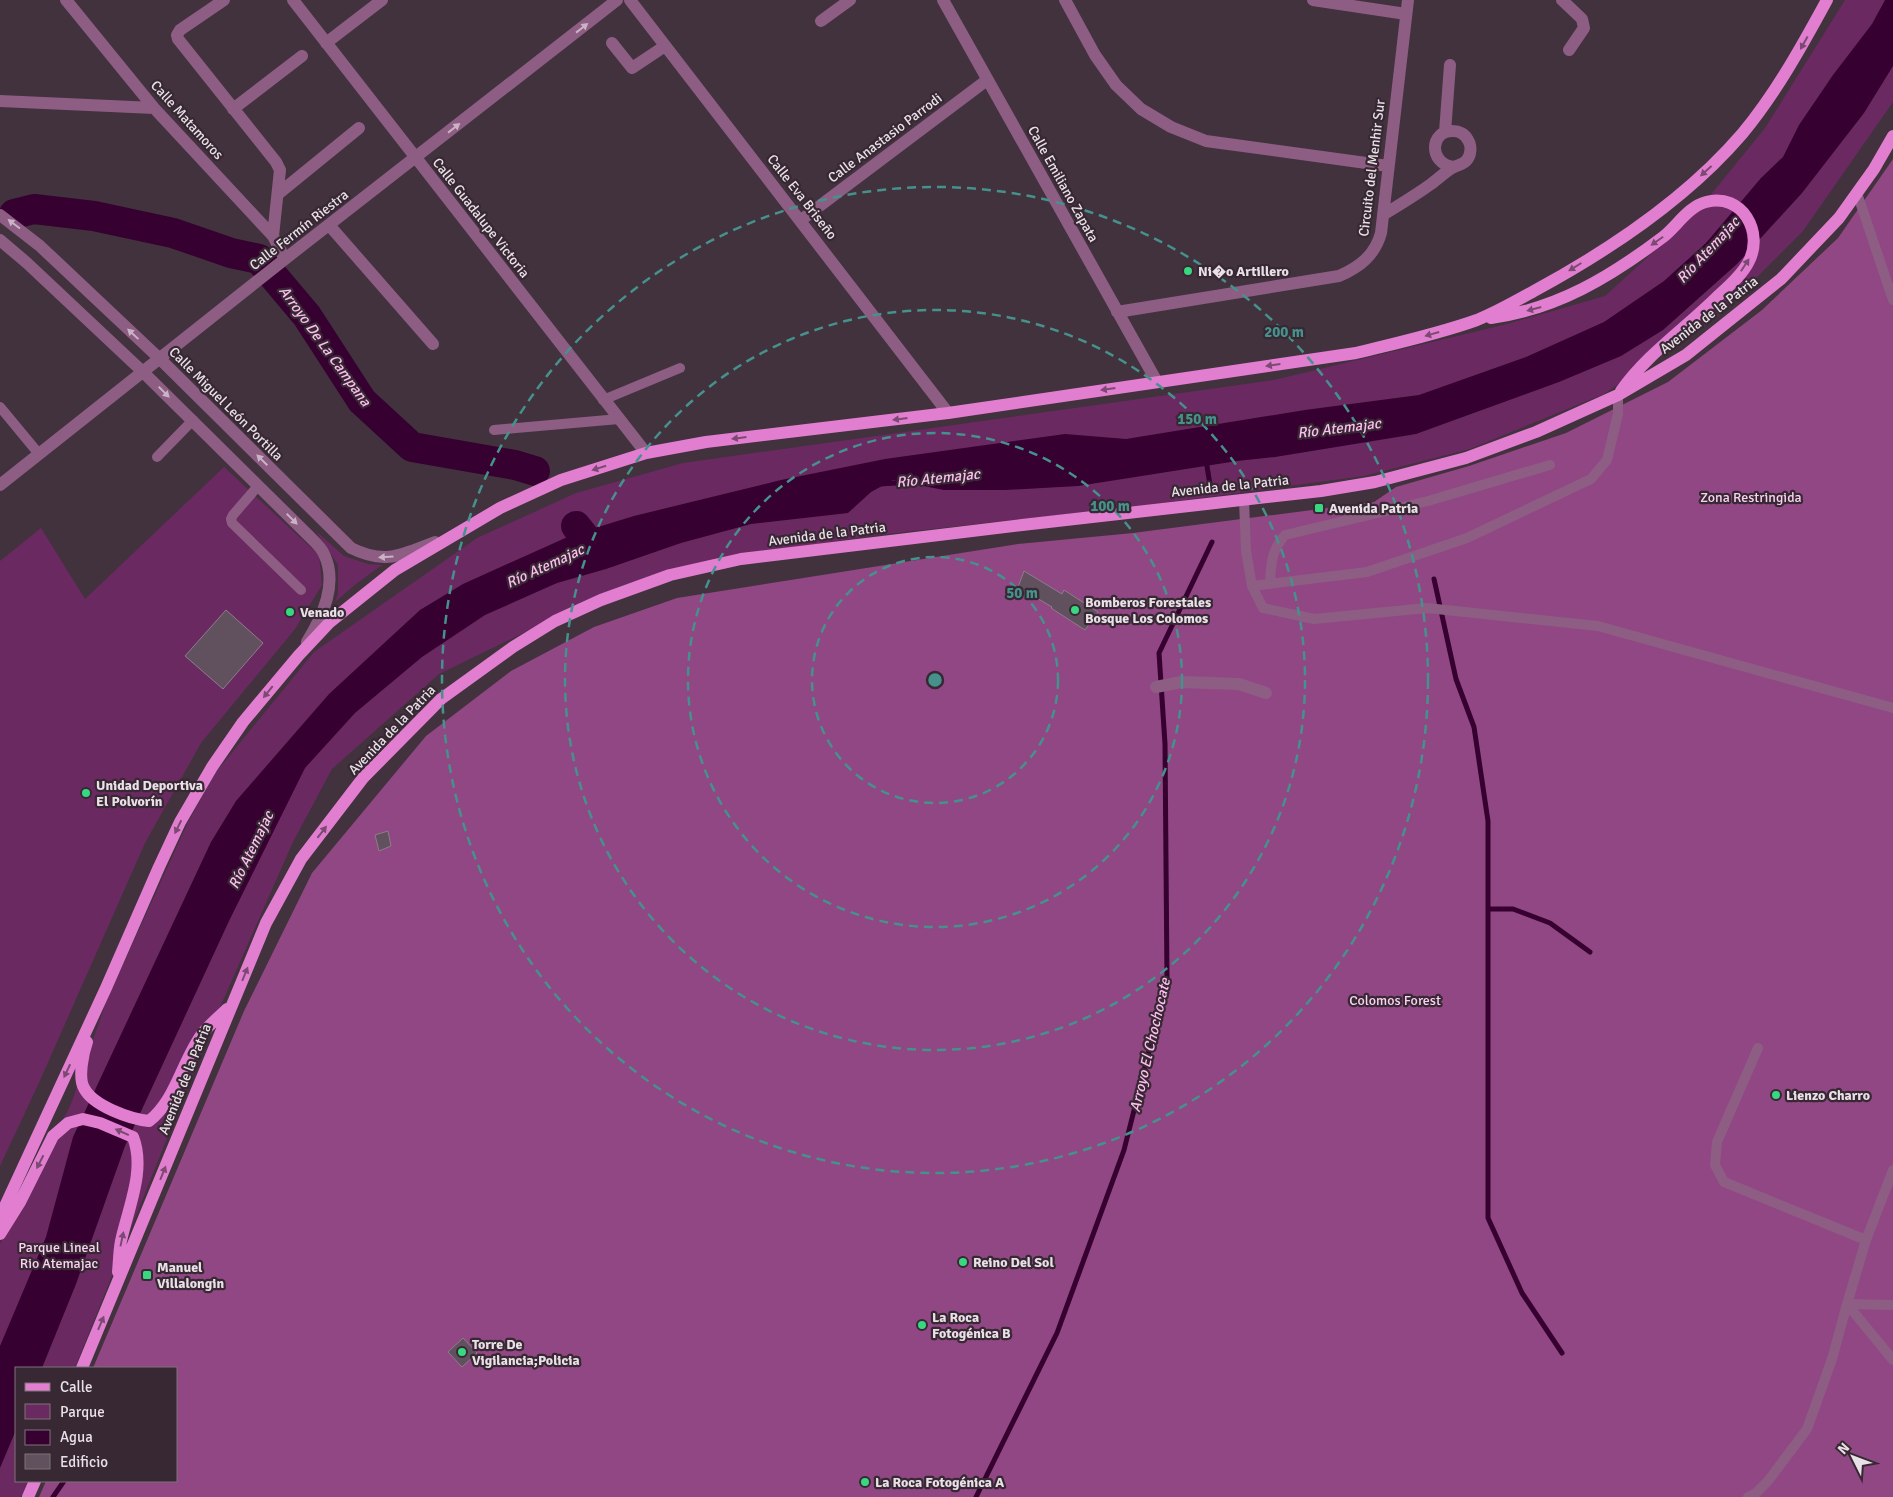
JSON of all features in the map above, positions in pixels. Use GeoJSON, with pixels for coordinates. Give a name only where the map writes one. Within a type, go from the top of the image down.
{"type":"FeatureCollection","features":[{"type":"Feature","properties":{"kind":"main road"},"geometry":{"type":"LineString","coordinates":[[1478,319],[1554,280],[1608,246],[1665,206],[1708,169],[1741,134],[1768,100],[1800,50],[1827,0]]}},
{"type":"Feature","properties":{"kind":"main road","name":"Avenida de la Patria"},"geometry":{"type":"LineString","coordinates":[[82,1367],[266,922],[301,859],[364,778],[441,699],[512,647],[555,621],[601,600],[670,574],[741,559],[1321,491],[1375,482],[1466,458],[1536,432],[1618,395],[1686,355],[1781,279],[1840,218],[1874,169],[1893,136]]}},
{"type":"Feature","properties":{"kind":"main road"},"geometry":{"type":"LineString","coordinates":[[0,1217],[180,822],[212,767],[244,722],[299,655],[330,622],[395,570],[500,508],[561,480],[646,453],[706,442],[948,413],[1356,353],[1398,343],[1478,319],[1509,315],[1538,308],[1567,297],[1595,283],[1664,236],[1692,210],[1706,202],[1723,201],[1739,208],[1750,220],[1755,235],[1754,249],[1748,263],[1737,278],[1713,302],[1635,372],[1618,395]]}},
{"type":"Feature","properties":{"kind":"main road"},"geometry":{"type":"LineString","coordinates":[[106,988],[84,1052],[83,1087],[88,1095],[104,1107],[139,1120],[149,1121],[157,1114],[170,1096],[202,1035],[232,1004]]}},
{"type":"Feature","properties":{"kind":"main road"},"geometry":{"type":"LineString","coordinates":[[0,1234],[20,1202],[53,1136],[68,1123],[83,1119],[100,1123],[133,1137],[138,1149],[137,1168],[134,1190],[120,1243],[116,1287]]}},
{"type":"Feature","properties":{"kind":"main road"},"geometry":{"type":"LineString","coordinates":[[28,1497],[35,1482]]}},
{"type":"Feature","properties":{"kind":"street","name":"Calle Matamoros"},"geometry":{"type":"LineString","coordinates":[[66,0],[154,108],[273,236],[285,259]]}},
{"type":"Feature","properties":{"kind":"street"},"geometry":{"type":"LineString","coordinates":[[224,0],[180,30],[177,35],[178,39],[233,110],[276,162],[280,170],[273,236]]}},
{"type":"Feature","properties":{"kind":"street","name":"Calle Guadalupe Victoria"},"geometry":{"type":"LineString","coordinates":[[293,0],[646,453]]}},
{"type":"Feature","properties":{"kind":"street"},"geometry":{"type":"LineString","coordinates":[[326,43],[382,0]]}},
{"type":"Feature","properties":{"kind":"street","name":"Calle Fermín Riestra"},"geometry":{"type":"LineString","coordinates":[[0,485],[285,259],[617,0]]}},
{"type":"Feature","properties":{"kind":"street","name":"Calle Eva Briseño"},"geometry":{"type":"LineString","coordinates":[[630,0],[948,413]]}},
{"type":"Feature","properties":{"kind":"street"},"geometry":{"type":"LineString","coordinates":[[821,21],[850,0]]}},
{"type":"Feature","properties":{"kind":"street","name":"Calle Emiliano Zapata"},"geometry":{"type":"LineString","coordinates":[[943,0],[1156,382]]}},
{"type":"Feature","properties":{"kind":"street"},"geometry":{"type":"LineString","coordinates":[[1065,0],[1095,55],[1116,85],[1141,109],[1171,128],[1206,141],[1388,166]]}},
{"type":"Feature","properties":{"kind":"street"},"geometry":{"type":"LineString","coordinates":[[1313,0],[1406,14]]}},
{"type":"Feature","properties":{"kind":"street","name":"Circuito del Menhir Sur"},"geometry":{"type":"LineString","coordinates":[[1117,312],[1339,276],[1353,270],[1372,254],[1378,244],[1383,215],[1408,0]]}},
{"type":"Feature","properties":{"kind":"street"},"geometry":{"type":"LineString","coordinates":[[1562,0],[1582,19],[1584,28],[1569,50]]}},
{"type":"Feature","properties":{"kind":"street"},"geometry":{"type":"LineString","coordinates":[[612,43],[636,73],[665,46]]}},
{"type":"Feature","properties":{"kind":"street"},"geometry":{"type":"LineString","coordinates":[[233,110],[302,56]]}},
{"type":"Feature","properties":{"kind":"street"},"geometry":{"type":"LineString","coordinates":[[1445,132],[1450,65]]}},
{"type":"Feature","properties":{"kind":"street","name":"Calle Anastasio Parrodi"},"geometry":{"type":"LineString","coordinates":[[801,220],[987,80]]}},
{"type":"Feature","properties":{"kind":"street"},"geometry":{"type":"LineString","coordinates":[[0,102],[154,108]]}},
{"type":"Feature","properties":{"kind":"street"},"geometry":{"type":"LineString","coordinates":[[278,194],[359,128]]}},
{"type":"Feature","properties":{"kind":"street"},"geometry":{"type":"LineString","coordinates":[[1383,215],[1432,184],[1453,167],[1466,162],[1470,155],[1469,141],[1459,132],[1452,130],[1445,132],[1436,142],[1434,149],[1440,162],[1446,166],[1453,167]]}},
{"type":"Feature","properties":{"kind":"street","name":"Calle Miguel León Portilla"},"geometry":{"type":"LineString","coordinates":[[0,215],[40,246],[160,359],[350,548],[365,555],[382,558],[400,556],[449,537]]}},
{"type":"Feature","properties":{"kind":"street"},"geometry":{"type":"LineString","coordinates":[[329,225],[433,344]]}},
{"type":"Feature","properties":{"kind":"street"},"geometry":{"type":"LineString","coordinates":[[0,240],[22,258],[144,372],[324,552],[329,570],[330,587],[318,624],[299,655]]}},
{"type":"Feature","properties":{"kind":"street"},"geometry":{"type":"LineString","coordinates":[[62,295],[76,280]]}},
{"type":"Feature","properties":{"kind":"street"},"geometry":{"type":"LineString","coordinates":[[309,536],[323,521]]}},
{"type":"Feature","properties":{"kind":"street"},"geometry":{"type":"LineString","coordinates":[[1156,687],[1181,682],[1239,684],[1266,693]]}},
{"type":"Feature","properties":{"kind":"lane"},"geometry":{"type":"LineString","coordinates":[[1857,193],[1893,300]]}},
{"type":"Feature","properties":{"kind":"lane"},"geometry":{"type":"LineString","coordinates":[[603,400],[680,368]]}},
{"type":"Feature","properties":{"kind":"lane"},"geometry":{"type":"LineString","coordinates":[[1252,586],[1367,572],[1467,538],[1590,478],[1607,460],[1618,414],[1618,395]]}},
{"type":"Feature","properties":{"kind":"lane"},"geometry":{"type":"LineString","coordinates":[[0,407],[39,454]]}},
{"type":"Feature","properties":{"kind":"lane"},"geometry":{"type":"LineString","coordinates":[[494,430],[619,419]]}},
{"type":"Feature","properties":{"kind":"lane"},"geometry":{"type":"LineString","coordinates":[[157,457],[192,420]]}},
{"type":"Feature","properties":{"kind":"lane"},"geometry":{"type":"LineString","coordinates":[[1270,584],[1276,545],[1285,535],[1428,501],[1550,465]]}},
{"type":"Feature","properties":{"kind":"lane"},"geometry":{"type":"LineString","coordinates":[[258,486],[232,515],[232,523],[301,590]]}},
{"type":"Feature","properties":{"kind":"lane"},"geometry":{"type":"LineString","coordinates":[[1244,500],[1246,551],[1252,586],[1263,608],[1314,619],[1427,608],[1598,626],[1893,708]]}},
{"type":"Feature","properties":{"kind":"lane"},"geometry":{"type":"LineString","coordinates":[[1758,1048],[1717,1142],[1714,1165],[1724,1182],[1866,1240]]}},
{"type":"Feature","properties":{"kind":"lane"},"geometry":{"type":"LineString","coordinates":[[1748,1497],[1756,1493],[1768,1481],[1807,1429],[1832,1359],[1866,1240],[1893,1170]]}},
{"type":"Feature","properties":{"kind":"lane"},"geometry":{"type":"LineString","coordinates":[[1847,1304],[1893,1306]]}},
{"type":"Feature","properties":{"kind":"lane"},"geometry":{"type":"LineString","coordinates":[[1847,1304],[1893,1360]]}},
{"type":"Feature","properties":{"kind":"green space","name":"Parque Lineal Rio Atemajac"},"geometry":{"type":"Polygon","coordinates":[[[1845,0],[1893,0],[1893,102],[1803,231],[1717,317],[1604,394],[1470,449],[1364,476],[1148,505],[869,536],[737,556],[676,570],[618,587],[439,674],[332,769],[293,842],[214,1021],[75,1367],[15,1367],[15,1482],[28,1482],[21,1497],[0,1497],[0,1244],[71,1104],[106,1002],[188,822],[216,772],[314,652],[477,538],[576,493],[683,463],[1274,380],[1507,324],[1605,296],[1696,213],[1765,128],[1845,0]]]}},
{"type":"Feature","properties":{"kind":"green space","name":"Colomos Forest"},"geometry":{"type":"Polygon","coordinates":[[[1893,159],[1893,1497],[39,1497],[46,1482],[178,1482],[178,1367],[93,1367],[244,1011],[312,873],[426,736],[511,671],[594,627],[677,598],[1018,544],[1133,533],[1374,502],[1396,487],[1469,466],[1566,433],[1668,382],[1762,310],[1838,238],[1893,159]]]}},
{"type":"Feature","properties":{"kind":"green space","name":"Unidad Deportiva El Polvorín"},"geometry":{"type":"Polygon","coordinates":[[[224,467],[319,555],[322,585],[295,629],[201,743],[145,843],[0,1166],[0,561],[41,528],[85,599],[224,467]]]}},
{"type":"Feature","properties":{"kind":"green space"},"geometry":{"type":"Polygon","coordinates":[[[316,531],[344,556],[368,564],[382,565],[335,602],[338,594],[338,565],[316,531]]]}},
{"type":"Feature","properties":{"kind":"water"},"geometry":{"type":"Polygon","coordinates":[[[1885,0],[1893,0],[1893,66],[1864,113],[1802,193],[1737,264],[1663,330],[1621,356],[1559,382],[1416,434],[1078,486],[1005,490],[944,490],[893,480],[871,492],[848,513],[751,524],[681,543],[606,569],[557,583],[485,615],[422,657],[355,713],[305,768],[229,921],[125,1146],[76,1284],[42,1367],[15,1367],[15,1432],[0,1468],[0,1346],[46,1237],[73,1137],[211,842],[236,801],[329,694],[420,610],[463,584],[572,535],[634,516],[781,480],[885,459],[1065,434],[1126,439],[1305,410],[1419,395],[1526,357],[1604,322],[1664,281],[1706,243],[1761,178],[1783,157],[1799,125],[1833,75],[1872,24],[1885,0]]]}},
{"type":"Feature","properties":{"kind":"building"},"geometry":{"type":"Polygon","coordinates":[[[1024,571],[1062,594],[1064,590],[1098,612],[1085,630],[1052,607],[1018,587],[1024,571]]]}},
{"type":"Feature","properties":{"kind":"building"},"geometry":{"type":"Polygon","coordinates":[[[226,610],[263,643],[223,689],[185,656],[226,610]]]}},
{"type":"Feature","properties":{"kind":"building"},"geometry":{"type":"Polygon","coordinates":[[[388,831],[391,846],[379,851],[375,835],[388,831]]]}},
{"type":"Feature","properties":{"kind":"building","name":"Torre De Vigilancia;Policia"},"geometry":{"type":"Polygon","coordinates":[[[463,1338],[477,1353],[462,1367],[448,1352],[463,1338]]]}},
{"type":"Feature","properties":{"kind":"waterway","name":"Arroyo De La Campana"},"geometry":{"type":"LineString","coordinates":[[14,214],[34,209],[94,216],[173,233],[231,253],[259,259],[307,316],[362,401],[412,447],[515,465],[535,471]]}},
{"type":"Feature","properties":{"kind":"waterway"},"geometry":{"type":"LineString","coordinates":[[1206,460],[1211,491]]}},
{"type":"Feature","properties":{"kind":"waterway","name":"Río Atemajac"},"geometry":{"type":"LineString","coordinates":[[879,484],[913,482]]}},
{"type":"Feature","properties":{"kind":"waterway","name":"Arroyo De La Campana"},"geometry":{"type":"LineString","coordinates":[[576,526],[591,545]]}},
{"type":"Feature","properties":{"kind":"waterway","name":"Arroyo El Chochocate"},"geometry":{"type":"LineString","coordinates":[[976,1497],[1057,1333],[1124,1150],[1167,980],[1165,744],[1159,653],[1212,542]]}},
{"type":"Feature","properties":{"kind":"waterway"},"geometry":{"type":"LineString","coordinates":[[1434,579],[1456,679],[1474,727],[1488,821],[1488,1218],[1522,1293],[1562,1353]]}},
{"type":"Feature","properties":{"kind":"waterway"},"geometry":{"type":"LineString","coordinates":[[1488,909],[1513,909],[1550,923],[1590,952]]}},
{"type":"Feature","properties":{"kind":"waterway"},"geometry":{"type":"LineString","coordinates":[[53,1497],[63,1482]]}},
{"type":"Feature","properties":{"kind":"place","name":"Ni�o Artillero"},"geometry":{"type":"Point","coordinates":[1188,271]}},
{"type":"Feature","properties":{"kind":"place","name":"Avenida Patria"},"geometry":{"type":"Point","coordinates":[1319,508]}},
{"type":"Feature","properties":{"kind":"place","name":"Bomberos Forestales Bosque Los Colomos"},"geometry":{"type":"Point","coordinates":[1075,610]}},
{"type":"Feature","properties":{"kind":"place","name":"Venado"},"geometry":{"type":"Point","coordinates":[290,612]}},
{"type":"Feature","properties":{"kind":"place","name":"Unidad Deportiva El Polvorín"},"geometry":{"type":"Point","coordinates":[86,793]}},
{"type":"Feature","properties":{"kind":"place","name":"Lienzo Charro"},"geometry":{"type":"Point","coordinates":[1776,1095]}},
{"type":"Feature","properties":{"kind":"place","name":"Reino Del Sol"},"geometry":{"type":"Point","coordinates":[963,1262]}},
{"type":"Feature","properties":{"kind":"place","name":"Manuel Villalongin"},"geometry":{"type":"Point","coordinates":[147,1275]}},
{"type":"Feature","properties":{"kind":"place","name":"La Roca Fotogénica B"},"geometry":{"type":"Point","coordinates":[922,1325]}},
{"type":"Feature","properties":{"kind":"place","name":"Torre De Vigilancia;Policia"},"geometry":{"type":"Point","coordinates":[462,1352]}},
{"type":"Feature","properties":{"kind":"place","name":"La Roca Fotogénica A"},"geometry":{"type":"Point","coordinates":[865,1482]}},
{"type":"Feature","properties":{"kind":"park label","name":"Zona Restringida"},"geometry":{"type":"Point","coordinates":[1751,497]}}]}
